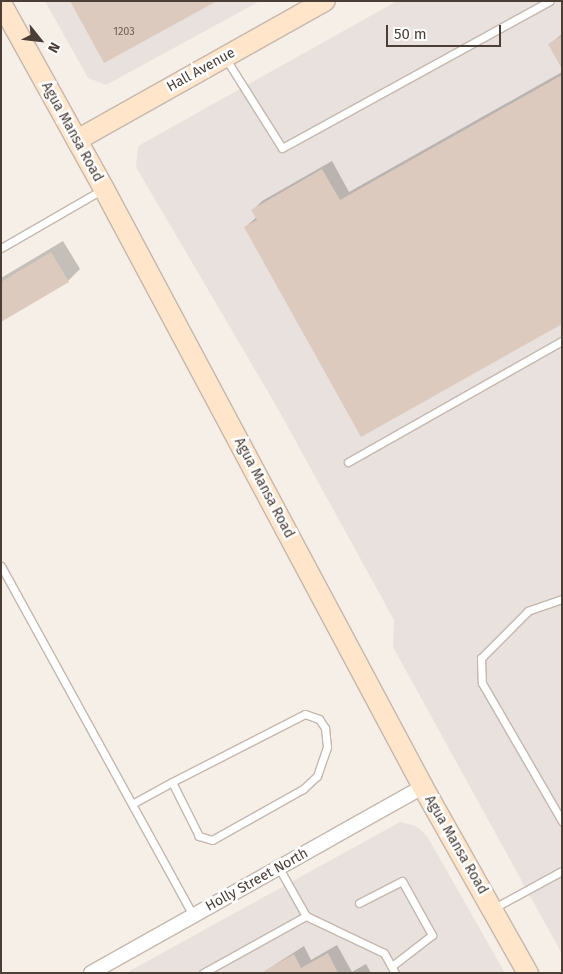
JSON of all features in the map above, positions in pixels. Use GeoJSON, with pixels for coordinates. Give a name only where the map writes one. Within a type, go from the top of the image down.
{"type":"FeatureCollection","features":[{"type":"Feature","properties":{"kind":"main road","name":"Agua Mansa Road"},"geometry":{"type":"LineString","coordinates":[[1,3],[104,189],[423,788],[528,973]]}},
{"type":"Feature","properties":{"kind":"main road","name":"Hall Avenue"},"geometry":{"type":"LineString","coordinates":[[77,140],[320,3]]}},
{"type":"Feature","properties":{"kind":"street","name":"Holly Street North"},"geometry":{"type":"LineString","coordinates":[[91,973],[423,788]]}},
{"type":"Feature","properties":{"kind":"lane"},"geometry":{"type":"LineString","coordinates":[[224,57],[282,148],[549,1]]}},
{"type":"Feature","properties":{"kind":"lane"},"geometry":{"type":"LineString","coordinates":[[1,248],[104,189]]}},
{"type":"Feature","properties":{"kind":"lane"},"geometry":{"type":"LineString","coordinates":[[348,462],[562,341]]}},
{"type":"Feature","properties":{"kind":"lane"},"geometry":{"type":"LineString","coordinates":[[1,566],[193,915]]}},
{"type":"Feature","properties":{"kind":"lane"},"geometry":{"type":"LineString","coordinates":[[562,599],[528,611],[481,658],[482,683],[562,821]]}},
{"type":"Feature","properties":{"kind":"lane"},"geometry":{"type":"LineString","coordinates":[[132,804],[172,782],[306,714],[319,719],[325,728],[327,747],[317,776],[303,789],[212,840],[199,836],[172,782]]}},
{"type":"Feature","properties":{"kind":"lane"},"geometry":{"type":"LineString","coordinates":[[279,868],[306,916],[384,954],[393,969],[432,936],[402,881],[359,903]]}},
{"type":"Feature","properties":{"kind":"lane"},"geometry":{"type":"LineString","coordinates":[[493,909],[562,871]]}},
{"type":"Feature","properties":{"kind":"lane"},"geometry":{"type":"LineString","coordinates":[[203,973],[306,916]]}},
{"type":"Feature","properties":{"kind":"shaded area"},"geometry":{"type":"Polygon","coordinates":[[[45,1],[260,1],[106,85],[88,78],[45,1]]]}},
{"type":"Feature","properties":{"kind":"shaded area"},"geometry":{"type":"Polygon","coordinates":[[[397,1],[562,1],[562,954],[393,647],[394,620],[278,409],[136,167],[138,146],[397,1]]]}},
{"type":"Feature","properties":{"kind":"shaded area"},"geometry":{"type":"Polygon","coordinates":[[[400,822],[416,826],[427,836],[505,973],[126,973],[400,822]]]}},
{"type":"Feature","properties":{"kind":"building"},"geometry":{"type":"Polygon","coordinates":[[[70,1],[217,1],[104,63],[70,1]]]}},
{"type":"Feature","properties":{"kind":"building"},"geometry":{"type":"Polygon","coordinates":[[[562,36],[562,69],[548,44],[562,36]]]}},
{"type":"Feature","properties":{"kind":"building"},"geometry":{"type":"Polygon","coordinates":[[[562,75],[562,324],[361,437],[244,227],[257,220],[251,210],[322,169],[340,200],[562,75]]]}},
{"type":"Feature","properties":{"kind":"building"},"geometry":{"type":"Polygon","coordinates":[[[51,252],[69,282],[1,322],[1,282],[51,252]]]}},
{"type":"Feature","properties":{"kind":"building"},"geometry":{"type":"Polygon","coordinates":[[[328,953],[338,973],[261,973],[294,954],[301,968],[328,953]]]}}]}
